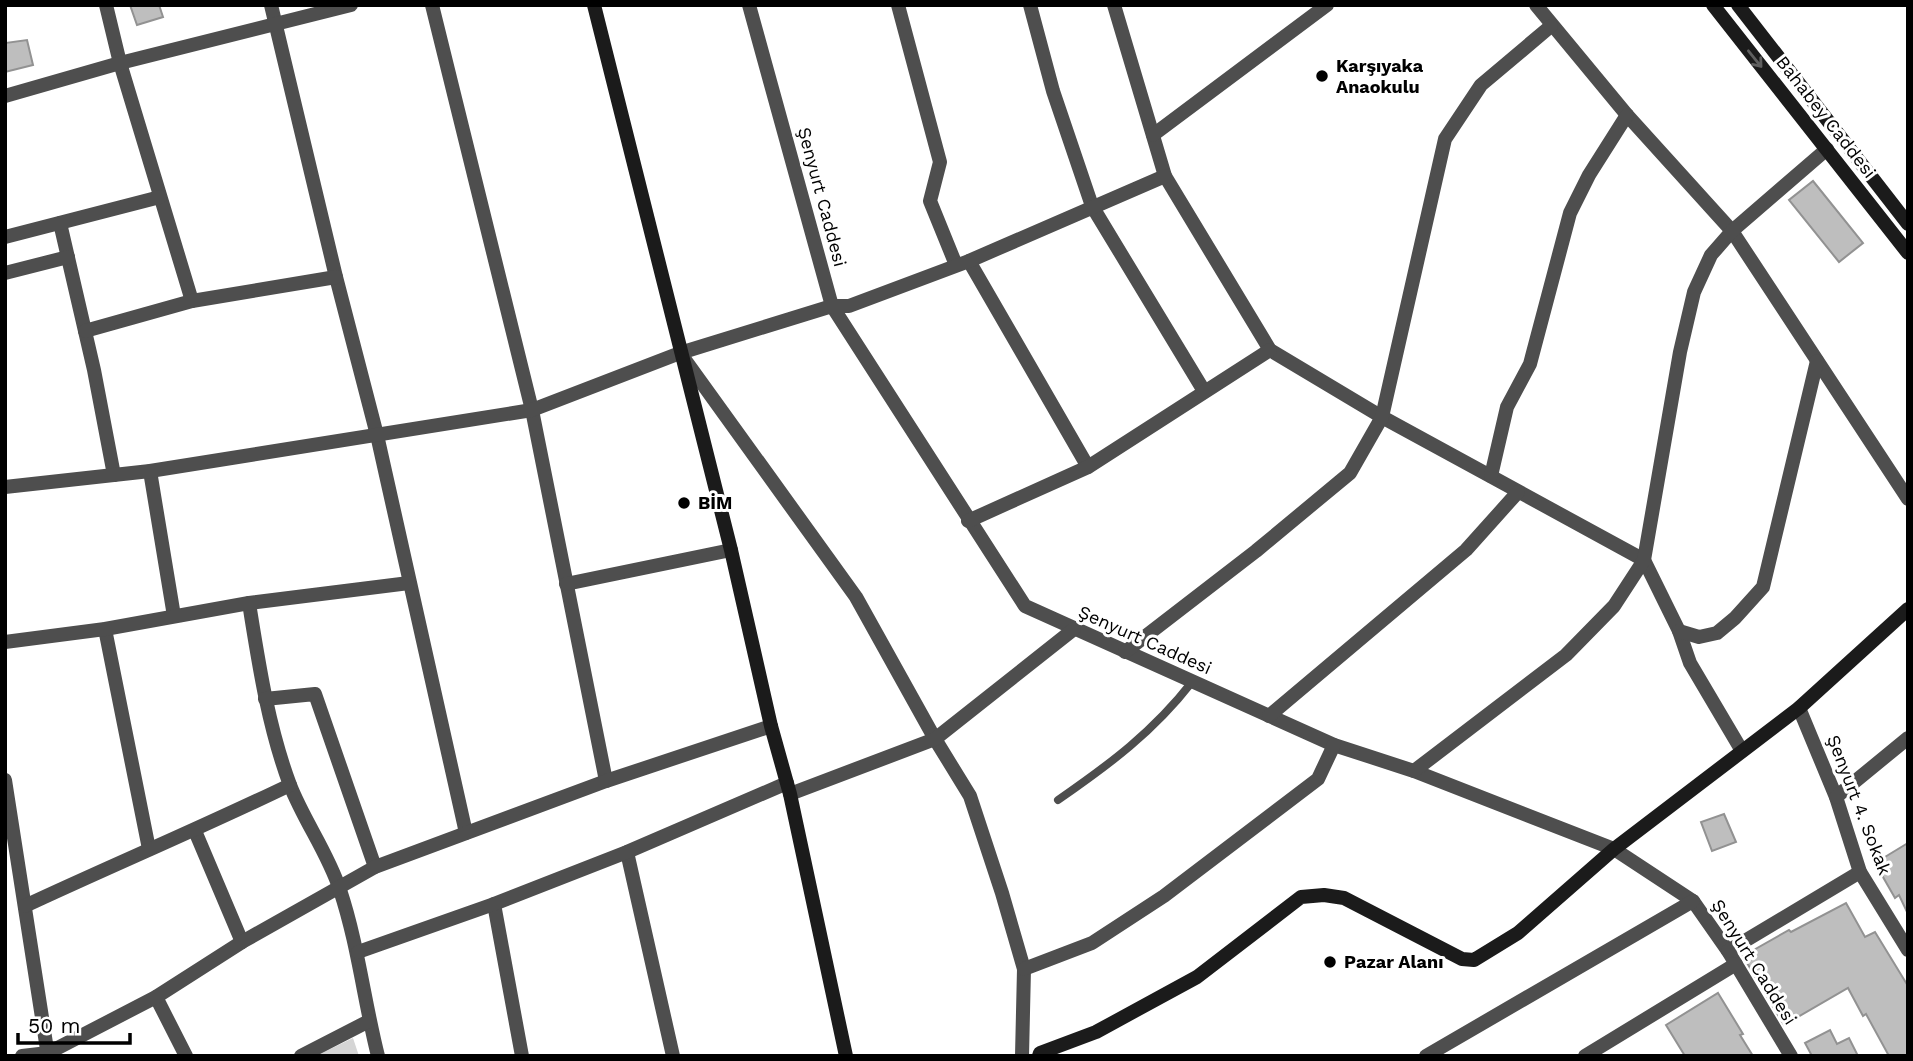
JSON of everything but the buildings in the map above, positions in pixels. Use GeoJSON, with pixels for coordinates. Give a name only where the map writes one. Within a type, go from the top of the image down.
{"type":"FeatureCollection","features":[{"type":"Feature","properties":{"kind":"street"},"geometry":{"type":"LineString","coordinates":[[106,5],[120,63],[192,301]]}},
{"type":"Feature","properties":{"kind":"street"},"geometry":{"type":"LineString","coordinates":[[271,5],[377,435],[466,833]]}},
{"type":"Feature","properties":{"kind":"street"},"geometry":{"type":"LineString","coordinates":[[5,96],[120,63],[351,5]]}},
{"type":"Feature","properties":{"kind":"street"},"geometry":{"type":"LineString","coordinates":[[432,5],[532,410],[606,781]]}},
{"type":"Feature","properties":{"kind":"street"},"geometry":{"type":"LineString","coordinates":[[594,5],[731,550],[788,788],[846,1056]]}},
{"type":"Feature","properties":{"kind":"street","name":"Şenyurt Caddesi"},"geometry":{"type":"LineString","coordinates":[[749,5],[832,306],[1025,606],[1334,745],[1415,771],[1614,849],[1693,901],[1728,951],[1791,1056]]}},
{"type":"Feature","properties":{"kind":"street"},"geometry":{"type":"LineString","coordinates":[[898,5],[940,162],[930,201],[962,263],[1088,467]]}},
{"type":"Feature","properties":{"kind":"street"},"geometry":{"type":"LineString","coordinates":[[1030,5],[1053,91],[1092,206],[1204,391]]}},
{"type":"Feature","properties":{"kind":"street"},"geometry":{"type":"LineString","coordinates":[[1114,5],[1166,176],[1270,350],[1382,417],[1644,560],[1679,631],[1690,663],[1742,751]]}},
{"type":"Feature","properties":{"kind":"street"},"geometry":{"type":"LineString","coordinates":[[1153,135],[1327,5]]}},
{"type":"Feature","properties":{"kind":"street"},"geometry":{"type":"LineString","coordinates":[[1536,5],[1627,115],[1732,232],[1908,499]]}},
{"type":"Feature","properties":{"kind":"street","name":"Bahabey Caddesi"},"geometry":{"type":"LineString","coordinates":[[1713,5],[1908,253]]}},
{"type":"Feature","properties":{"kind":"street","name":"Bahabey Caddesi"},"geometry":{"type":"LineString","coordinates":[[1738,5],[1908,224]]}},
{"type":"Feature","properties":{"kind":"street"},"geometry":{"type":"LineString","coordinates":[[1125,652],[1256,551],[1350,473],[1382,417],[1446,139],[1481,85],[1551,26]]}},
{"type":"Feature","properties":{"kind":"street"},"geometry":{"type":"LineString","coordinates":[[1491,476],[1507,407],[1531,364],[1570,213],[1589,175],[1627,115]]}},
{"type":"Feature","properties":{"kind":"street"},"geometry":{"type":"LineString","coordinates":[[1415,771],[1566,655],[1614,606],[1644,560],[1680,352],[1694,292],[1711,255],[1732,232],[1828,149]]}},
{"type":"Feature","properties":{"kind":"street"},"geometry":{"type":"LineString","coordinates":[[5,487],[150,471],[532,410],[680,353],[832,306],[849,306],[962,263],[1166,176]]}},
{"type":"Feature","properties":{"kind":"street"},"geometry":{"type":"LineString","coordinates":[[5,237],[160,197]]}},
{"type":"Feature","properties":{"kind":"street"},"geometry":{"type":"LineString","coordinates":[[60,223],[114,475]]}},
{"type":"Feature","properties":{"kind":"street"},"geometry":{"type":"LineString","coordinates":[[5,273],[68,257]]}},
{"type":"Feature","properties":{"kind":"street"},"geometry":{"type":"LineString","coordinates":[[85,331],[192,301],[336,277]]}},
{"type":"Feature","properties":{"kind":"street"},"geometry":{"type":"LineString","coordinates":[[968,521],[1088,467],[1270,350]]}},
{"type":"Feature","properties":{"kind":"street"},"geometry":{"type":"LineString","coordinates":[[680,353],[856,597],[970,796],[1024,969],[1022,1056]]}},
{"type":"Feature","properties":{"kind":"street"},"geometry":{"type":"LineString","coordinates":[[1679,631],[1699,637],[1717,633],[1735,618],[1763,587],[1817,361]]}},
{"type":"Feature","properties":{"kind":"street"},"geometry":{"type":"LineString","coordinates":[[150,471],[174,616]]}},
{"type":"Feature","properties":{"kind":"street"},"geometry":{"type":"LineString","coordinates":[[1269,716],[1466,550],[1518,492]]}},
{"type":"Feature","properties":{"kind":"street"},"geometry":{"type":"LineString","coordinates":[[566,584],[731,550]]}},
{"type":"Feature","properties":{"kind":"street"},"geometry":{"type":"LineString","coordinates":[[5,642],[104,629],[249,603],[409,583]]}},
{"type":"Feature","properties":{"kind":"street"},"geometry":{"type":"LineString","coordinates":[[249,603],[265,699],[290,785],[339,887],[358,952],[369,1021],[378,1056]]}},
{"type":"Feature","properties":{"kind":"street"},"geometry":{"type":"LineString","coordinates":[[1039,1056],[1040,1053],[1096,1032],[1198,977],[1301,897],[1324,895],[1344,898],[1462,959],[1474,960],[1518,933],[1614,849],[1800,708],[1908,609]]}},
{"type":"Feature","properties":{"kind":"street"},"geometry":{"type":"LineString","coordinates":[[104,629],[149,849]]}},
{"type":"Feature","properties":{"kind":"street"},"geometry":{"type":"LineString","coordinates":[[358,952],[494,904],[788,788],[935,739],[1074,629]]}},
{"type":"Feature","properties":{"kind":"street"},"geometry":{"type":"LineString","coordinates":[[265,699],[315,694],[375,867]]}},
{"type":"Feature","properties":{"kind":"street","name":"Şenyurt 4. Sokak"},"geometry":{"type":"LineString","coordinates":[[1800,708],[1836,797],[1860,872],[1908,950]]}},
{"type":"Feature","properties":{"kind":"street"},"geometry":{"type":"LineString","coordinates":[[22,1056],[48,1054],[156,997],[242,942],[375,867],[606,781],[771,726]]}},
{"type":"Feature","properties":{"kind":"street"},"geometry":{"type":"LineString","coordinates":[[1836,797],[1908,738]]}},
{"type":"Feature","properties":{"kind":"street"},"geometry":{"type":"LineString","coordinates":[[1024,969],[1091,943],[1164,895],[1318,779],[1334,745]]}},
{"type":"Feature","properties":{"kind":"street"},"geometry":{"type":"LineString","coordinates":[[5,780],[7,811],[48,1054]]}},
{"type":"Feature","properties":{"kind":"street"},"geometry":{"type":"LineString","coordinates":[[25,906],[195,831],[290,785]]}},
{"type":"Feature","properties":{"kind":"street"},"geometry":{"type":"LineString","coordinates":[[195,831],[242,942]]}},
{"type":"Feature","properties":{"kind":"street"},"geometry":{"type":"LineString","coordinates":[[627,852],[673,1056]]}},
{"type":"Feature","properties":{"kind":"street"},"geometry":{"type":"LineString","coordinates":[[1728,951],[1860,872]]}},
{"type":"Feature","properties":{"kind":"street"},"geometry":{"type":"LineString","coordinates":[[1426,1056],[1693,901]]}},
{"type":"Feature","properties":{"kind":"street"},"geometry":{"type":"LineString","coordinates":[[494,904],[522,1056]]}},
{"type":"Feature","properties":{"kind":"street"},"geometry":{"type":"LineString","coordinates":[[1585,1056],[1735,964]]}},
{"type":"Feature","properties":{"kind":"street"},"geometry":{"type":"LineString","coordinates":[[156,997],[186,1056]]}},
{"type":"Feature","properties":{"kind":"street"},"geometry":{"type":"LineString","coordinates":[[301,1056],[369,1021]]}},
{"type":"Feature","properties":{"kind":"lane"},"geometry":{"type":"LineString","coordinates":[[1058,800],[1145,735],[1192,681]]}},
{"type":"Feature","properties":{"kind":"shaded area"},"geometry":{"type":"Polygon","coordinates":[[[353,1038],[359,1056],[316,1056],[353,1038]]]}},
{"type":"Feature","properties":{"kind":"place","name":"Karşıyaka Anaokulu"},"geometry":{"type":"Point","coordinates":[1322,76]}},
{"type":"Feature","properties":{"kind":"place","name":"BİM"},"geometry":{"type":"Point","coordinates":[684,503]}},
{"type":"Feature","properties":{"kind":"place","name":"Pazar Alanı"},"geometry":{"type":"Point","coordinates":[1330,962]}}]}
